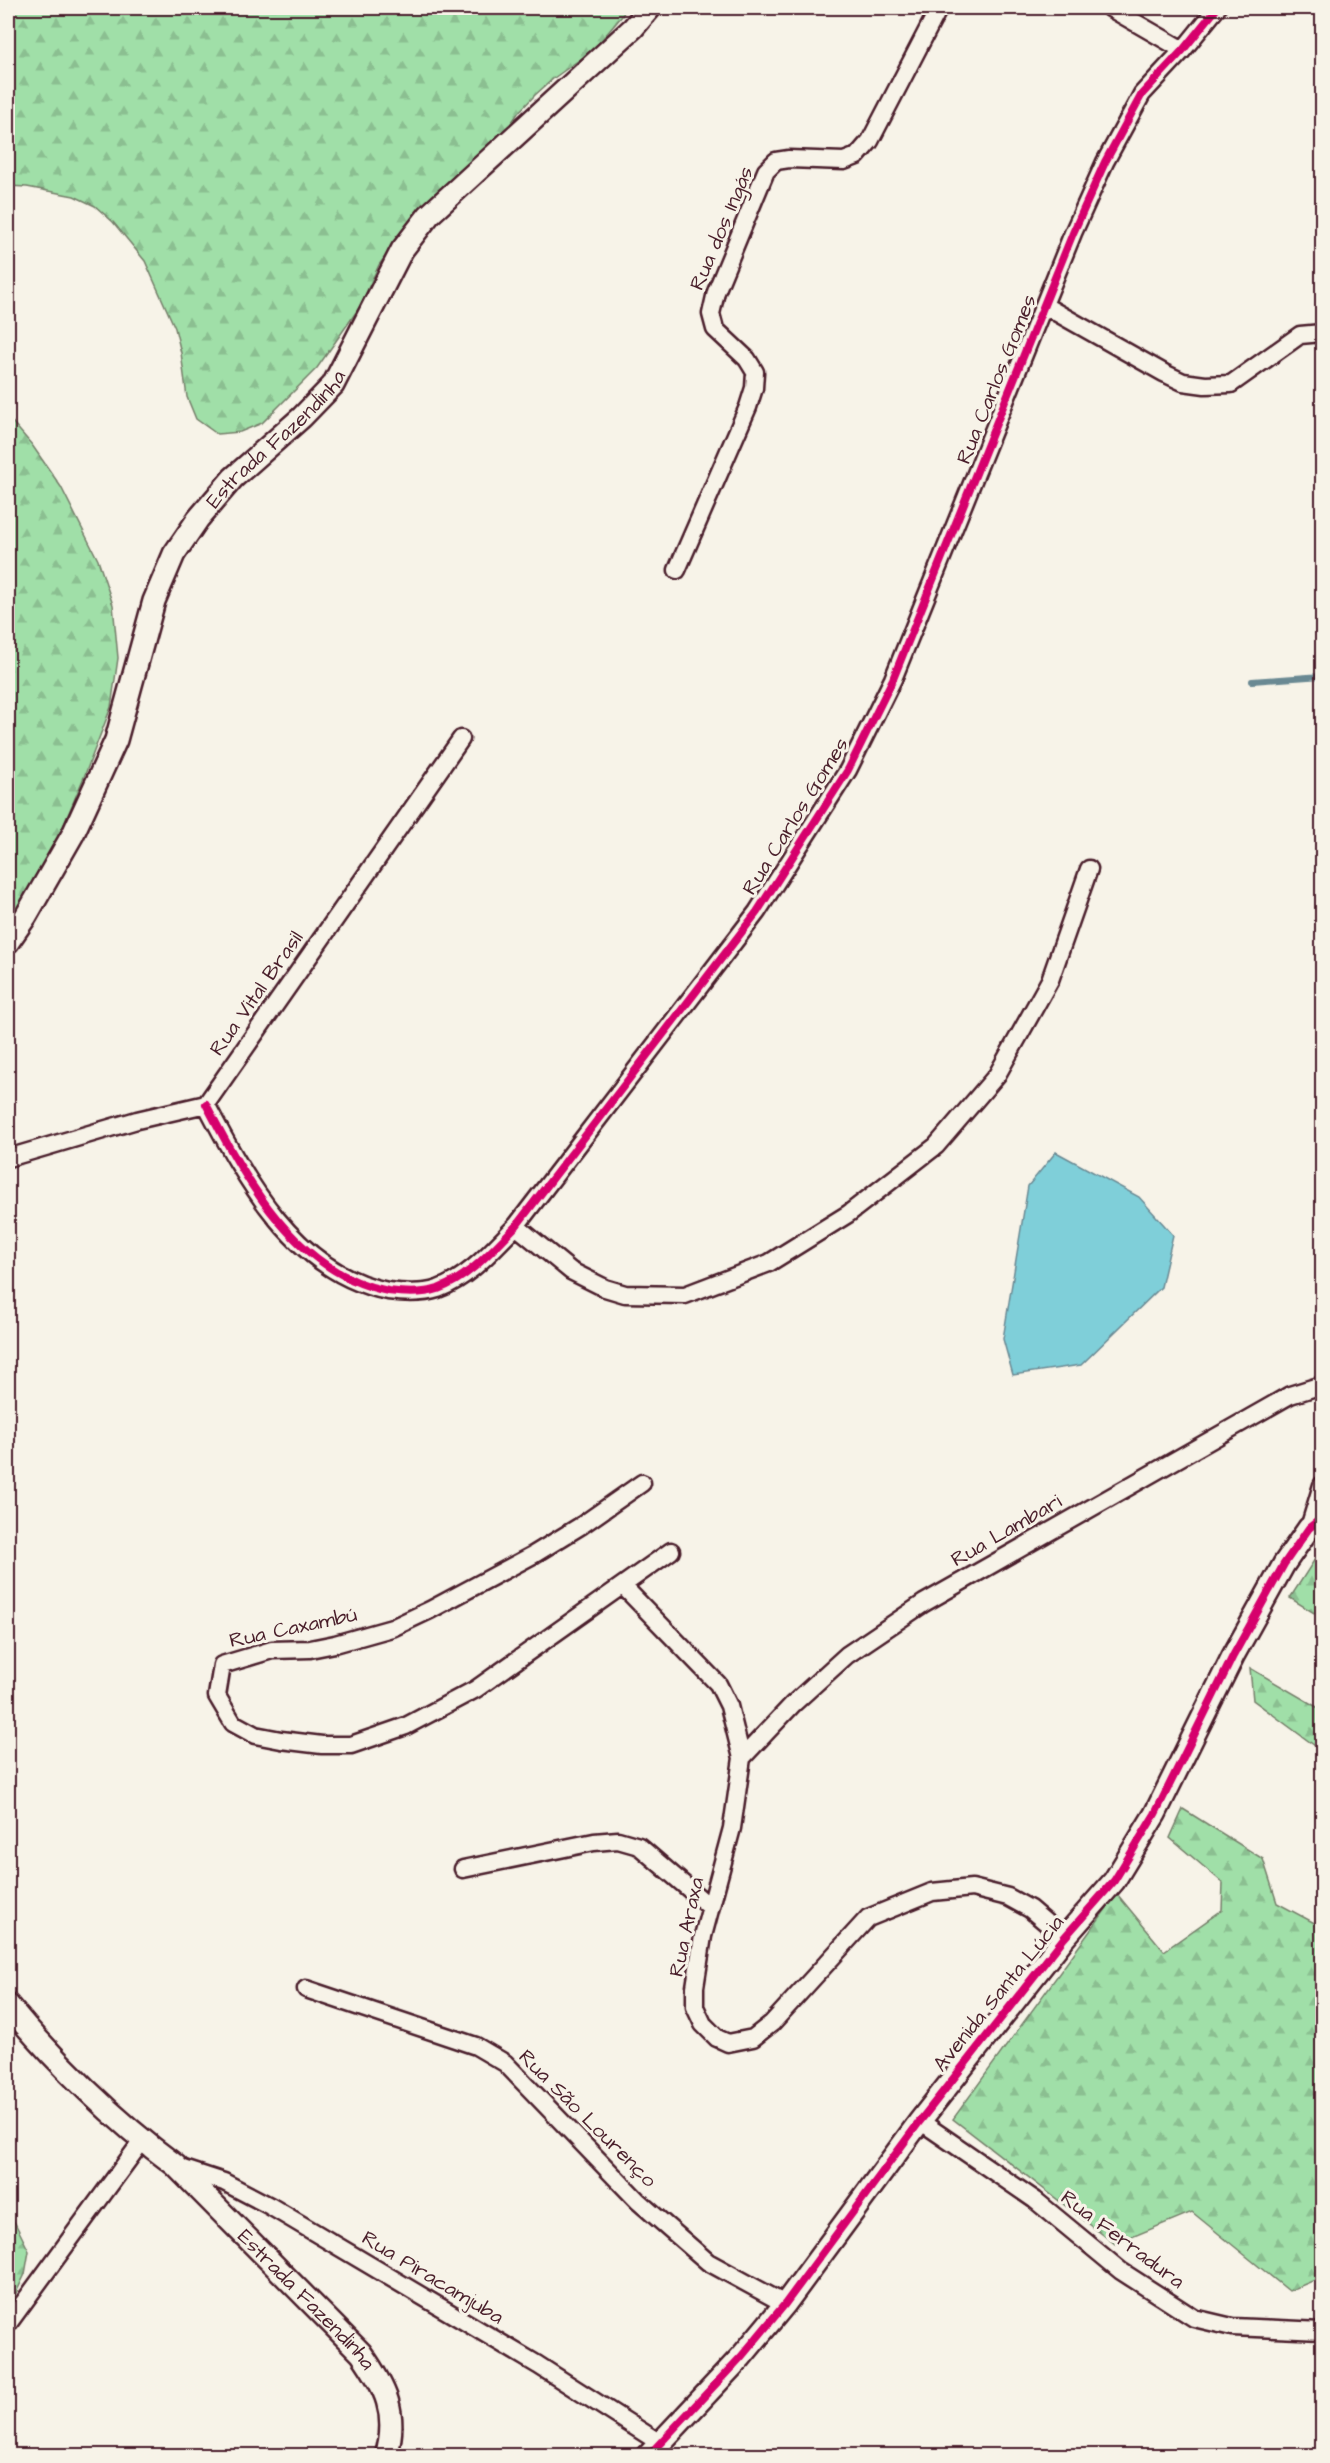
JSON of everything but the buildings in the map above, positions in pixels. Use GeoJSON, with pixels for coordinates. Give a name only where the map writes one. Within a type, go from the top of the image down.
{"type":"FeatureCollection","features":[{"type":"Feature","properties":{"kind":"street","name":"Estrada Fazendinha"},"geometry":{"type":"LineString","coordinates":[[8,942],[26,916],[73,834],[116,740],[154,601],[174,554],[198,519],[233,478],[302,417],[333,385],[402,250],[429,215],[633,28],[650,8]]}},
{"type":"Feature","properties":{"kind":"street","name":"Rua dos Ingás"},"geometry":{"type":"LineString","coordinates":[[677,570],[748,407],[754,388],[755,372],[747,359],[715,328],[711,314],[716,292],[766,171],[776,161],[789,159],[844,161],[857,156],[870,141],[939,8]]}},
{"type":"Feature","properties":{"kind":"street"},"geometry":{"type":"LineString","coordinates":[[1110,8],[1183,50]]}},
{"type":"Feature","properties":{"kind":"street","name":"Rua Carlos Gomes"},"geometry":{"type":"LineString","coordinates":[[206,1104],[228,1147],[271,1212],[309,1252],[329,1269],[352,1280],[402,1293],[438,1289],[473,1269],[516,1226],[757,912],[848,770],[893,679],[1073,233],[1105,162],[1142,94],[1183,50],[1217,8]]}},
{"type":"Feature","properties":{"kind":"street"},"geometry":{"type":"LineString","coordinates":[[1045,306],[1164,373],[1183,382],[1205,385],[1231,384],[1300,335],[1323,333]]}},
{"type":"Feature","properties":{"kind":"street","name":"Rua Vital Brasil"},"geometry":{"type":"LineString","coordinates":[[206,1104],[461,739]]}},
{"type":"Feature","properties":{"kind":"street"},"geometry":{"type":"LineString","coordinates":[[516,1226],[571,1271],[605,1288],[625,1294],[685,1295],[768,1263],[848,1214],[936,1146],[997,1075],[1050,980],[1089,869]]}},
{"type":"Feature","properties":{"kind":"street"},"geometry":{"type":"LineString","coordinates":[[8,1158],[137,1120],[206,1104]]}},
{"type":"Feature","properties":{"kind":"street","name":"Rua Lambari"},"geometry":{"type":"LineString","coordinates":[[742,1758],[793,1704],[847,1655],[924,1603],[1290,1395],[1323,1385]]}},
{"type":"Feature","properties":{"kind":"street","name":"Rua Caxambú"},"geometry":{"type":"LineString","coordinates":[[642,1483],[582,1525],[533,1555],[392,1628],[310,1649],[272,1650],[222,1665],[217,1695],[233,1723],[255,1735],[299,1743],[351,1745],[406,1726],[476,1689],[672,1551]]}},
{"type":"Feature","properties":{"kind":"street"},"geometry":{"type":"LineString","coordinates":[[1316,1523],[1323,1485]]}},
{"type":"Feature","properties":{"kind":"street","name":"Avenida Santa Lúcia"},"geometry":{"type":"LineString","coordinates":[[654,2449],[741,2357],[785,2304],[920,2121],[1064,1938],[1114,1881],[1155,1814],[1233,1656],[1284,1564],[1316,1523]]}},
{"type":"Feature","properties":{"kind":"street","name":"Rua Araxa"},"geometry":{"type":"LineString","coordinates":[[623,1586],[718,1684],[729,1706],[742,1758],[732,1828],[703,1936],[696,1987],[695,2007],[703,2024],[717,2038],[728,2043],[753,2038],[772,2023],[868,1918],[932,1892],[972,1887],[1008,1897],[1030,1909],[1064,1938]]}},
{"type":"Feature","properties":{"kind":"street"},"geometry":{"type":"LineString","coordinates":[[463,1869],[594,1842],[618,1840],[639,1846],[711,1907]]}},
{"type":"Feature","properties":{"kind":"street","name":"Rua São Lourenço"},"geometry":{"type":"LineString","coordinates":[[306,1989],[476,2046],[505,2063],[638,2200],[708,2262],[785,2304]]}},
{"type":"Feature","properties":{"kind":"street","name":"Estrada Fazendinha"},"geometry":{"type":"LineString","coordinates":[[8,2005],[35,2039],[142,2141],[175,2165],[361,2353],[382,2382],[392,2413],[390,2443],[386,2456]]}},
{"type":"Feature","properties":{"kind":"street","name":"Rua Ferradura"},"geometry":{"type":"LineString","coordinates":[[920,2121],[1035,2200],[1121,2271],[1194,2318],[1232,2327],[1323,2331]]}},
{"type":"Feature","properties":{"kind":"street"},"geometry":{"type":"LineString","coordinates":[[8,2324],[142,2141]]}},
{"type":"Feature","properties":{"kind":"street","name":"Rua Piracamjuba"},"geometry":{"type":"LineString","coordinates":[[175,2165],[224,2182],[270,2206],[538,2365],[654,2449]]}},
{"type":"Feature","properties":{"kind":"green space"},"geometry":{"type":"Polygon","coordinates":[[[8,8],[626,8],[593,50],[535,95],[518,113],[505,133],[416,215],[379,265],[359,308],[317,368],[262,423],[240,432],[217,434],[196,419],[187,397],[175,328],[145,261],[113,222],[95,206],[74,196],[27,187],[8,186],[8,8]]]}},
{"type":"Feature","properties":{"kind":"green space"},"geometry":{"type":"Polygon","coordinates":[[[8,417],[32,445],[61,487],[98,560],[113,605],[118,658],[111,707],[84,777],[48,862],[8,931],[8,417]]]}},
{"type":"Feature","properties":{"kind":"green space"},"geometry":{"type":"Polygon","coordinates":[[[1322,1548],[1322,1618],[1290,1598],[1322,1548]]]}},
{"type":"Feature","properties":{"kind":"green space"},"geometry":{"type":"Polygon","coordinates":[[[1250,1668],[1322,1710],[1322,1751],[1253,1700],[1250,1668]]]}},
{"type":"Feature","properties":{"kind":"green space"},"geometry":{"type":"Polygon","coordinates":[[[1183,1809],[1263,1859],[1277,1903],[1322,1927],[1322,2277],[1289,2291],[1192,2212],[1115,2244],[953,2119],[1117,1894],[1164,1951],[1222,1910],[1223,1883],[1170,1838],[1183,1809]]]}},
{"type":"Feature","properties":{"kind":"green space"},"geometry":{"type":"Polygon","coordinates":[[[8,2209],[29,2251],[25,2274],[8,2310],[8,2209]]]}},
{"type":"Feature","properties":{"kind":"water"},"geometry":{"type":"Polygon","coordinates":[[[1056,1152],[1139,1197],[1173,1235],[1161,1287],[1081,1365],[1013,1375],[1003,1339],[1028,1186],[1056,1152]]]}},
{"type":"Feature","properties":{"kind":"waterway"},"geometry":{"type":"LineString","coordinates":[[1252,681],[1322,676]]}},
{"type":"Feature","properties":{"kind":"cycle path"},"geometry":{"type":"LineString","coordinates":[[206,1104],[256,1192],[277,1219],[300,1244],[326,1265],[355,1281],[394,1292],[406,1293],[438,1289],[471,1270],[516,1226],[757,912],[848,770],[893,679],[1073,233],[1105,162],[1142,94],[1183,50],[1217,8]]}},
{"type":"Feature","properties":{"kind":"cycle path"},"geometry":{"type":"LineString","coordinates":[[648,2456],[741,2357],[785,2304],[920,2121],[1064,1938],[1114,1881],[1155,1814],[1233,1656],[1284,1564],[1309,1528],[1322,1518]]}}]}
